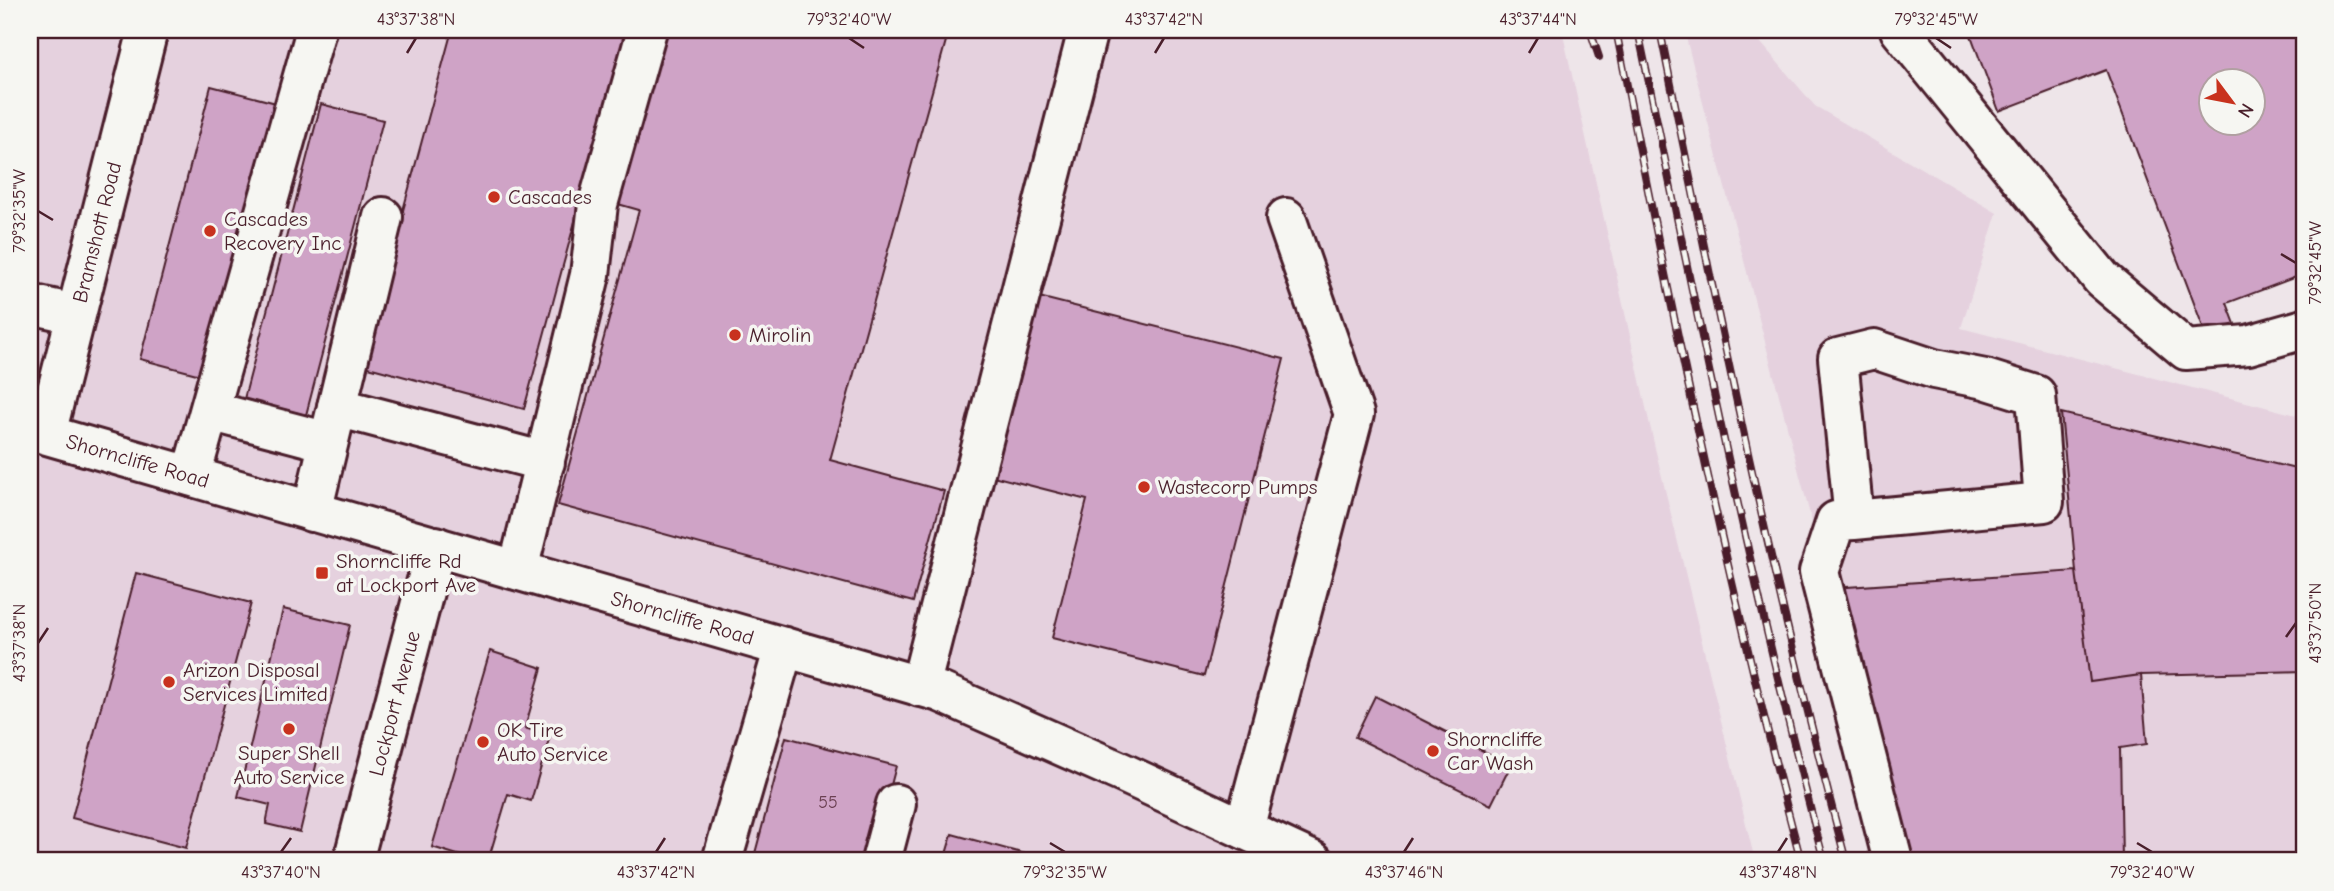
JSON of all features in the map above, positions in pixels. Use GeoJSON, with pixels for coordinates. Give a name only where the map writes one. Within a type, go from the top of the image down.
{"type":"FeatureCollection","features":[{"type":"Feature","properties":{"kind":"street","name":"Bramshott Road"},"geometry":{"type":"LineString","coordinates":[[38,432],[66,360],[75,314],[148,30]]}},
{"type":"Feature","properties":{"kind":"street"},"geometry":{"type":"LineString","coordinates":[[191,476],[316,30]]}},
{"type":"Feature","properties":{"kind":"street"},"geometry":{"type":"LineString","coordinates":[[518,570],[590,275],[598,204],[647,30]]}},
{"type":"Feature","properties":{"kind":"street"},"geometry":{"type":"LineString","coordinates":[[920,687],[1088,30]]}},
{"type":"Feature","properties":{"kind":"street"},"geometry":{"type":"LineString","coordinates":[[1900,30],[2102,279],[2186,351],[2248,345],[2304,329]]}},
{"type":"Feature","properties":{"kind":"street"},"geometry":{"type":"LineString","coordinates":[[312,512],[383,217]]}},
{"type":"Feature","properties":{"kind":"street"},"geometry":{"type":"LineString","coordinates":[[1244,829],[1354,414],[1286,218]]}},
{"type":"Feature","properties":{"kind":"street"},"geometry":{"type":"LineString","coordinates":[[30,304],[75,314]]}},
{"type":"Feature","properties":{"kind":"street"},"geometry":{"type":"LineString","coordinates":[[1854,520],[1838,358],[1874,349],[1934,369],[1985,379],[2036,395],[2044,502],[1854,520],[1836,521],[1819,572],[1893,861]]}},
{"type":"Feature","properties":{"kind":"street"},"geometry":{"type":"LineString","coordinates":[[210,411],[333,425],[545,462]]}},
{"type":"Feature","properties":{"kind":"street","name":"Shorncliffe Road"},"geometry":{"type":"LineString","coordinates":[[38,432],[940,692],[1313,861]]}},
{"type":"Feature","properties":{"kind":"street","name":"Lockport Avenue"},"geometry":{"type":"LineString","coordinates":[[353,861],[436,546]]}},
{"type":"Feature","properties":{"kind":"street"},"geometry":{"type":"LineString","coordinates":[[722,861],[784,647]]}},
{"type":"Feature","properties":{"kind":"street"},"geometry":{"type":"LineString","coordinates":[[881,861],[897,804]]}},
{"type":"Feature","properties":{"kind":"shaded area"},"geometry":{"type":"Polygon","coordinates":[[[30,30],[1562,30],[1655,448],[1755,861],[30,861],[30,30]]]}},
{"type":"Feature","properties":{"kind":"shaded area"},"geometry":{"type":"Polygon","coordinates":[[[1684,30],[1750,30],[1815,106],[1997,213],[1961,328],[2304,417],[2304,861],[1900,861],[1684,30]]]}},
{"type":"Feature","properties":{"kind":"building","name":"Cascades"},"geometry":{"type":"Polygon","coordinates":[[[452,30],[627,30],[524,409],[361,365],[452,30]]]}},
{"type":"Feature","properties":{"kind":"building","name":"Mirolin"},"geometry":{"type":"Polygon","coordinates":[[[658,30],[949,30],[830,460],[944,491],[913,602],[558,505],[639,210],[611,202],[658,30]]]}},
{"type":"Feature","properties":{"kind":"building"},"geometry":{"type":"Polygon","coordinates":[[[1969,30],[2304,30],[2304,274],[2227,303],[2235,324],[2206,335],[2106,70],[1999,111],[1969,30]]]}},
{"type":"Feature","properties":{"kind":"building","name":"Cascades Recovery Inc"},"geometry":{"type":"Polygon","coordinates":[[[211,86],[280,104],[208,377],[140,359],[211,86]]]}},
{"type":"Feature","properties":{"kind":"building"},"geometry":{"type":"Polygon","coordinates":[[[321,104],[383,120],[306,415],[244,399],[321,104]]]}},
{"type":"Feature","properties":{"kind":"building","name":"Wastecorp Pumps"},"geometry":{"type":"Polygon","coordinates":[[[1031,295],[1284,359],[1204,676],[1052,638],[1087,500],[985,474],[1031,295]]]}},
{"type":"Feature","properties":{"kind":"building"},"geometry":{"type":"Polygon","coordinates":[[[2061,413],[2304,471],[2304,671],[2141,675],[2090,682],[2061,413]]]}},
{"type":"Feature","properties":{"kind":"building"},"geometry":{"type":"Polygon","coordinates":[[[2076,571],[2090,682],[2141,675],[2147,744],[2120,748],[2122,861],[1909,861],[1833,588],[2076,571]]]}},
{"type":"Feature","properties":{"kind":"building","name":"Arizon Disposal Services Limited"},"geometry":{"type":"Polygon","coordinates":[[[136,573],[251,603],[186,848],[72,818],[136,573]]]}},
{"type":"Feature","properties":{"kind":"building","name":"Super Shell Auto Service"},"geometry":{"type":"Polygon","coordinates":[[[283,609],[350,625],[300,832],[266,824],[270,805],[238,797],[283,609]]]}},
{"type":"Feature","properties":{"kind":"building"},"geometry":{"type":"Polygon","coordinates":[[[490,651],[542,668],[525,728],[550,736],[531,801],[508,794],[488,861],[477,861],[432,847],[490,651]]]}},
{"type":"Feature","properties":{"kind":"building","name":"Shorncliffe Car Wash"},"geometry":{"type":"Polygon","coordinates":[[[1375,696],[1511,765],[1491,805],[1355,737],[1375,696]]]}},
{"type":"Feature","properties":{"kind":"building"},"geometry":{"type":"Polygon","coordinates":[[[786,737],[896,766],[871,861],[753,861],[786,737]]]}},
{"type":"Feature","properties":{"kind":"building"},"geometry":{"type":"Polygon","coordinates":[[[952,834],[1029,855],[1028,861],[944,861],[952,834]]]}},
{"type":"Feature","properties":{"kind":"railway"},"geometry":{"type":"LineString","coordinates":[[1590,30],[1599,57]]}},
{"type":"Feature","properties":{"kind":"railway"},"geometry":{"type":"LineString","coordinates":[[1616,30],[1702,447],[1749,655],[1801,861]]}},
{"type":"Feature","properties":{"kind":"railway"},"geometry":{"type":"LineString","coordinates":[[1638,30],[1748,551],[1824,861]]}},
{"type":"Feature","properties":{"kind":"railway"},"geometry":{"type":"LineString","coordinates":[[1660,30],[1770,551],[1846,861]]}},
{"type":"Feature","properties":{"kind":"place","name":"Cascades"},"geometry":{"type":"Point","coordinates":[494,197]}},
{"type":"Feature","properties":{"kind":"place","name":"Cascades Recovery Inc"},"geometry":{"type":"Point","coordinates":[210,231]}},
{"type":"Feature","properties":{"kind":"place","name":"Mirolin"},"geometry":{"type":"Point","coordinates":[735,335]}},
{"type":"Feature","properties":{"kind":"place","name":"Wastecorp Pumps"},"geometry":{"type":"Point","coordinates":[1144,487]}},
{"type":"Feature","properties":{"kind":"place","name":"Shorncliffe Rd at Lockport Ave"},"geometry":{"type":"Point","coordinates":[322,573]}},
{"type":"Feature","properties":{"kind":"place","name":"Arizon Disposal Services Limited"},"geometry":{"type":"Point","coordinates":[169,682]}},
{"type":"Feature","properties":{"kind":"place","name":"Super Shell Auto Service"},"geometry":{"type":"Point","coordinates":[289,729]}},
{"type":"Feature","properties":{"kind":"place","name":"OK Tire Auto Service"},"geometry":{"type":"Point","coordinates":[483,742]}},
{"type":"Feature","properties":{"kind":"place","name":"Shorncliffe Car Wash"},"geometry":{"type":"Point","coordinates":[1433,751]}}]}
